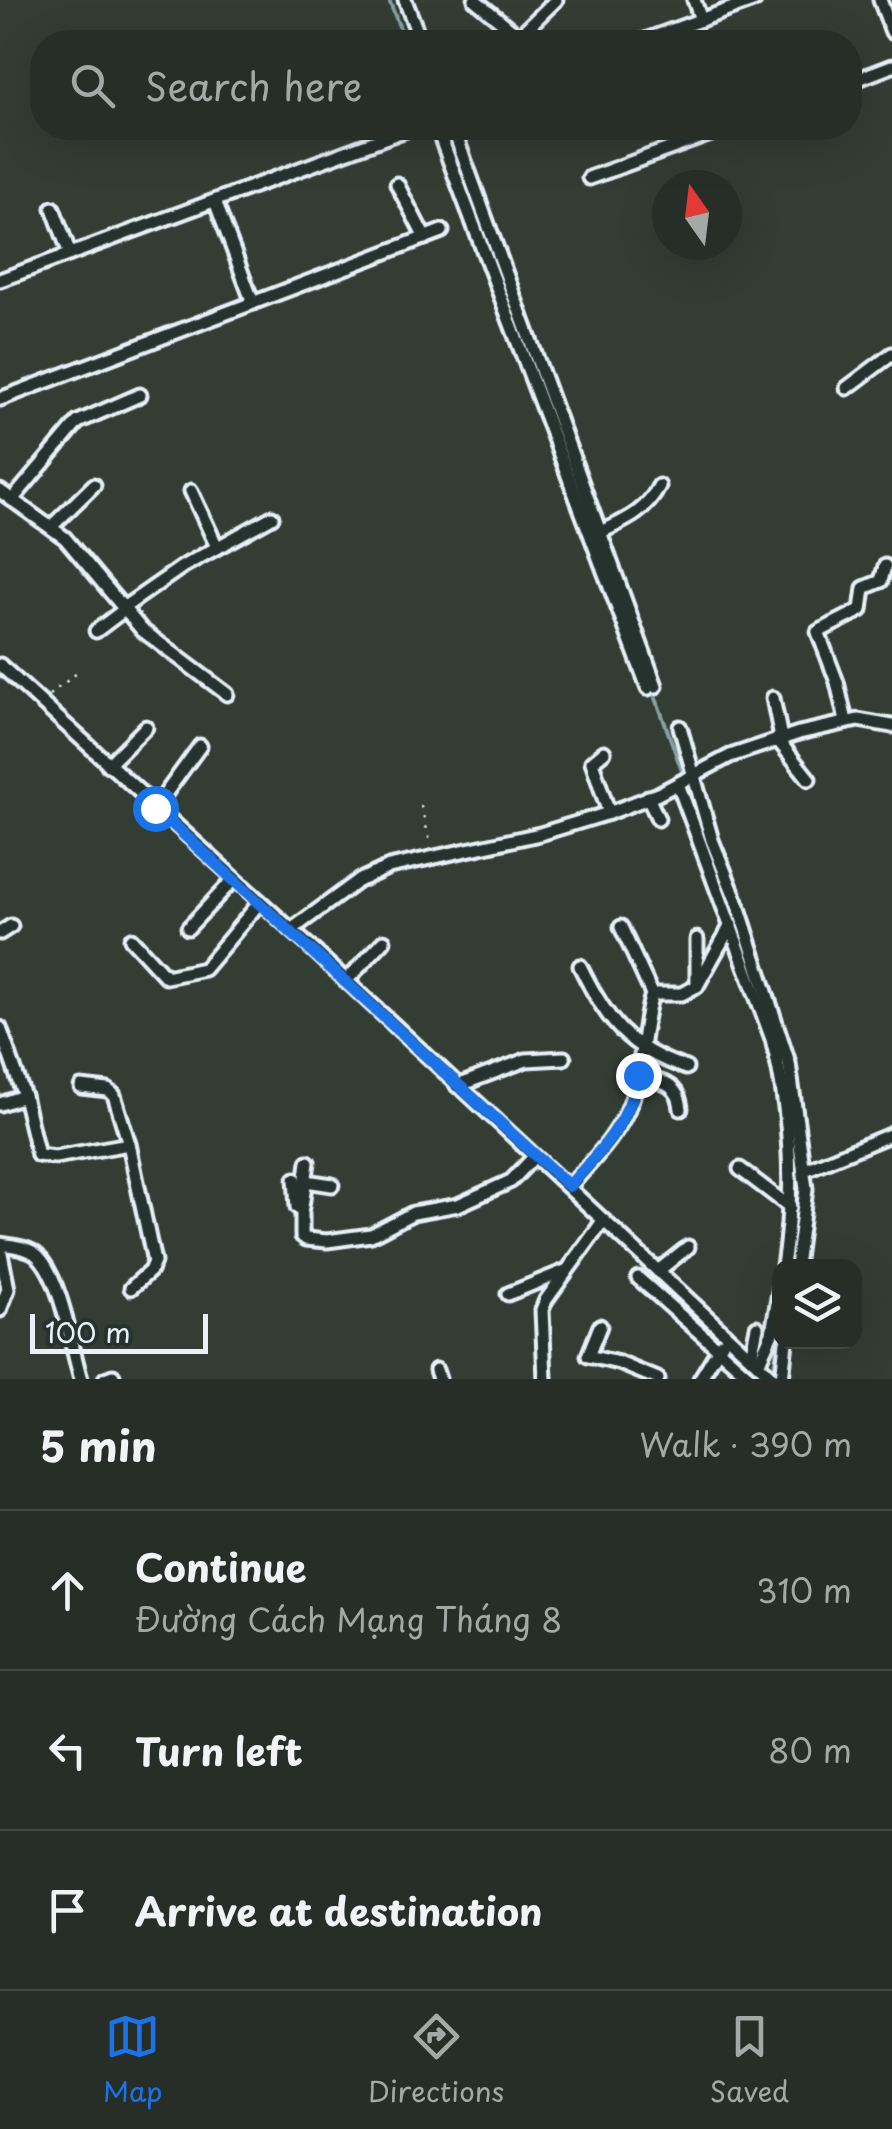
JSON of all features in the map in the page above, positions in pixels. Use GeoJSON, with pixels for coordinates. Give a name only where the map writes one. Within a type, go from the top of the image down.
{"type":"FeatureCollection","features":[{"type":"Feature","properties":{"kind":"street"},"geometry":{"type":"LineString","coordinates":[[405,0],[416,30]]}},
{"type":"Feature","properties":{"kind":"street"},"geometry":{"type":"LineString","coordinates":[[475,0],[510,30]]}},
{"type":"Feature","properties":{"kind":"street"},"geometry":{"type":"LineString","coordinates":[[529,30],[556,0]]}},
{"type":"Feature","properties":{"kind":"street"},"geometry":{"type":"LineString","coordinates":[[694,0],[701,20]]}},
{"type":"Feature","properties":{"kind":"street"},"geometry":{"type":"LineString","coordinates":[[673,30],[756,0]]}},
{"type":"Feature","properties":{"kind":"street"},"geometry":{"type":"LineString","coordinates":[[880,0],[892,32]]}},
{"type":"Feature","properties":{"kind":"street"},"geometry":{"type":"LineString","coordinates":[[862,77],[892,66]]}},
{"type":"Feature","properties":{"kind":"street"},"geometry":{"type":"LineString","coordinates":[[0,280],[380,140]]}},
{"type":"Feature","properties":{"kind":"street"},"geometry":{"type":"LineString","coordinates":[[443,140],[652,687],[456,140]]}},
{"type":"Feature","properties":{"kind":"street"},"geometry":{"type":"LineString","coordinates":[[590,178],[694,140]]}},
{"type":"Feature","properties":{"kind":"street"},"geometry":{"type":"LineString","coordinates":[[398,184],[426,238]]}},
{"type":"Feature","properties":{"kind":"street"},"geometry":{"type":"LineString","coordinates":[[215,201],[254,303]]}},
{"type":"Feature","properties":{"kind":"street"},"geometry":{"type":"LineString","coordinates":[[53,208],[70,254]]}},
{"type":"Feature","properties":{"kind":"street"},"geometry":{"type":"LineString","coordinates":[[0,399],[442,231]]}},
{"type":"Feature","properties":{"kind":"street"},"geometry":{"type":"LineString","coordinates":[[847,388],[892,354]]}},
{"type":"Feature","properties":{"kind":"street"},"geometry":{"type":"LineString","coordinates":[[12,500],[78,422],[140,395]]}},
{"type":"Feature","properties":{"kind":"street"},"geometry":{"type":"LineString","coordinates":[[51,527],[94,485]]}},
{"type":"Feature","properties":{"kind":"street"},"geometry":{"type":"LineString","coordinates":[[598,532],[636,515],[659,486]]}},
{"type":"Feature","properties":{"kind":"street"},"geometry":{"type":"LineString","coordinates":[[0,492],[74,548],[142,630],[227,694]]}},
{"type":"Feature","properties":{"kind":"street"},"geometry":{"type":"LineString","coordinates":[[191,492],[217,547]]}},
{"type":"Feature","properties":{"kind":"street"},"geometry":{"type":"LineString","coordinates":[[96,631],[217,547],[272,516]]}},
{"type":"Feature","properties":{"kind":"street"},"geometry":{"type":"LineString","coordinates":[[846,721],[838,682],[818,632],[862,610],[864,588],[881,581],[885,566]]}},
{"type":"Feature","properties":{"kind":"street"},"geometry":{"type":"LineString","coordinates":[[0,665],[569,1186],[766,1372]]}},
{"type":"Feature","properties":{"kind":"street"},"geometry":{"type":"LineString","coordinates":[[0,688],[12,676]]}},
{"type":"Feature","properties":{"kind":"street"},"geometry":{"type":"LineString","coordinates":[[773,698],[779,738],[809,778]]}},
{"type":"Feature","properties":{"kind":"street"},"geometry":{"type":"LineString","coordinates":[[290,930],[372,874],[540,834],[609,813],[779,738],[846,721],[892,726]]}},
{"type":"Feature","properties":{"kind":"street"},"geometry":{"type":"LineString","coordinates":[[680,726],[686,778],[782,1078],[790,1139],[790,1207],[783,1259]]}},
{"type":"Feature","properties":{"kind":"street"},"geometry":{"type":"LineString","coordinates":[[108,765],[146,727]]}},
{"type":"Feature","properties":{"kind":"street"},"geometry":{"type":"LineString","coordinates":[[155,808],[200,746]]}},
{"type":"Feature","properties":{"kind":"street"},"geometry":{"type":"LineString","coordinates":[[604,752],[592,762],[609,813]]}},
{"type":"Feature","properties":{"kind":"street"},"geometry":{"type":"LineString","coordinates":[[686,778],[737,902],[786,1050],[805,1170],[797,1259]]}},
{"type":"Feature","properties":{"kind":"street"},"geometry":{"type":"LineString","coordinates":[[648,798],[658,819]]}},
{"type":"Feature","properties":{"kind":"street"},"geometry":{"type":"LineString","coordinates":[[188,928],[234,879]]}},
{"type":"Feature","properties":{"kind":"street"},"geometry":{"type":"LineString","coordinates":[[131,939],[166,976],[197,972],[260,902]]}},
{"type":"Feature","properties":{"kind":"street"},"geometry":{"type":"LineString","coordinates":[[652,994],[682,994],[698,986],[731,926]]}},
{"type":"Feature","properties":{"kind":"street"},"geometry":{"type":"LineString","coordinates":[[569,1186],[612,1138],[632,1098],[638,1075],[652,994],[622,928]]}},
{"type":"Feature","properties":{"kind":"street"},"geometry":{"type":"LineString","coordinates":[[697,939],[698,986]]}},
{"type":"Feature","properties":{"kind":"street"},"geometry":{"type":"LineString","coordinates":[[346,981],[384,941]]}},
{"type":"Feature","properties":{"kind":"street"},"geometry":{"type":"LineString","coordinates":[[580,966],[604,1011],[640,1049],[686,1068]]}},
{"type":"Feature","properties":{"kind":"street"},"geometry":{"type":"LineString","coordinates":[[0,1028],[24,1096],[36,1148],[43,1157],[129,1144]]}},
{"type":"Feature","properties":{"kind":"street"},"geometry":{"type":"LineString","coordinates":[[457,1086],[526,1060],[564,1058]]}},
{"type":"Feature","properties":{"kind":"street"},"geometry":{"type":"LineString","coordinates":[[638,1075],[674,1086],[681,1109]]}},
{"type":"Feature","properties":{"kind":"street"},"geometry":{"type":"LineString","coordinates":[[81,1087],[108,1090],[114,1095],[129,1144],[154,1262],[150,1272],[131,1288]]}},
{"type":"Feature","properties":{"kind":"street"},"geometry":{"type":"LineString","coordinates":[[0,1104],[24,1096]]}},
{"type":"Feature","properties":{"kind":"street"},"geometry":{"type":"LineString","coordinates":[[805,1170],[892,1134]]}},
{"type":"Feature","properties":{"kind":"street"},"geometry":{"type":"LineString","coordinates":[[308,1162],[300,1180],[302,1236],[306,1240],[327,1241],[372,1234],[412,1212],[458,1206],[511,1181],[534,1158]]}},
{"type":"Feature","properties":{"kind":"street"},"geometry":{"type":"LineString","coordinates":[[740,1169],[790,1207]]}},
{"type":"Feature","properties":{"kind":"street"},"geometry":{"type":"LineString","coordinates":[[300,1180],[332,1184]]}},
{"type":"Feature","properties":{"kind":"street"},"geometry":{"type":"LineString","coordinates":[[544,1379],[542,1310],[603,1221]]}},
{"type":"Feature","properties":{"kind":"street"},"geometry":{"type":"LineString","coordinates":[[0,1310],[8,1289],[0,1246],[29,1250],[44,1264],[66,1316],[81,1379]]}},
{"type":"Feature","properties":{"kind":"street"},"geometry":{"type":"LineString","coordinates":[[658,1270],[688,1246]]}},
{"type":"Feature","properties":{"kind":"street"},"geometry":{"type":"LineString","coordinates":[[508,1294],[566,1271]]}},
{"type":"Feature","properties":{"kind":"street"},"geometry":{"type":"LineString","coordinates":[[638,1278],[752,1379]]}},
{"type":"Feature","properties":{"kind":"street"},"geometry":{"type":"LineString","coordinates":[[600,1326],[588,1356],[619,1363],[658,1379]]}},
{"type":"Feature","properties":{"kind":"street"},"geometry":{"type":"LineString","coordinates":[[757,1327],[766,1372]]}},
{"type":"Feature","properties":{"kind":"street"},"geometry":{"type":"LineString","coordinates":[[766,1372],[772,1333]]}},
{"type":"Feature","properties":{"kind":"street"},"geometry":{"type":"LineString","coordinates":[[700,1379],[727,1335]]}},
{"type":"Feature","properties":{"kind":"street"},"geometry":{"type":"LineString","coordinates":[[766,1372],[781,1349]]}},
{"type":"Feature","properties":{"kind":"path"},"geometry":{"type":"LineString","coordinates":[[40,702],[76,673]]}},
{"type":"Feature","properties":{"kind":"path"},"geometry":{"type":"LineString","coordinates":[[421,806],[434,858]]}},
{"type":"Feature","properties":{"kind":"waterway"},"geometry":{"type":"LineString","coordinates":[[389,0],[400,30]]}},
{"type":"Feature","properties":{"kind":"waterway"},"geometry":{"type":"LineString","coordinates":[[652,687],[706,838]]}},
{"type":"Feature","properties":{"kind":"waterway"},"geometry":{"type":"LineString","coordinates":[[709,847],[747,956]]}},
{"type":"Feature","properties":{"kind":"waterway"},"geometry":{"type":"LineString","coordinates":[[790,1259],[800,1196],[794,1149]]}},
{"type":"Feature","properties":{"kind":"waterway"},"geometry":{"type":"LineString","coordinates":[[773,1373],[777,1349]]}},
{"type":"Feature","properties":{"kind":"route"},"geometry":{"type":"LineString","coordinates":[[155,808],[569,1186],[612,1138],[624,1118],[638,1075]]}}]}
